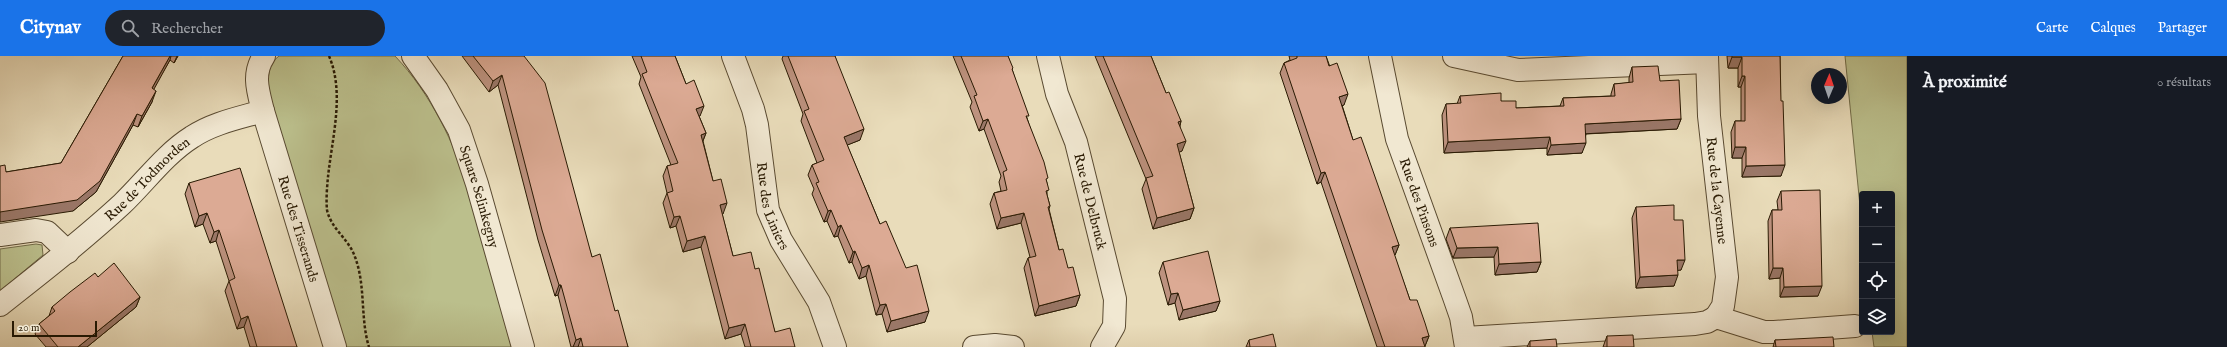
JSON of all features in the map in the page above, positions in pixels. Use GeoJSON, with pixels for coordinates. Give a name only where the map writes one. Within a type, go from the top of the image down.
{"type":"FeatureCollection","features":[{"type":"Feature","properties":{"kind":"street"},"geometry":{"type":"LineString","coordinates":[[263,111],[257,90],[256,75],[259,63],[264,56]]}},
{"type":"Feature","properties":{"kind":"street","name":"Square Selinkegny"},"geometry":{"type":"LineString","coordinates":[[413,56],[437,90],[459,130],[478,184],[523,347]]}},
{"type":"Feature","properties":{"kind":"street","name":"Rue des Liniers"},"geometry":{"type":"LineString","coordinates":[[733,56],[755,114],[768,210],[781,240],[822,308],[835,347]]}},
{"type":"Feature","properties":{"kind":"street","name":"Rue de Delbruck"},"geometry":{"type":"LineString","coordinates":[[1048,56],[1057,94],[1076,142],[1115,300],[1114,326],[1102,347]]}},
{"type":"Feature","properties":{"kind":"street","name":"Rue des Pinsons"},"geometry":{"type":"LineString","coordinates":[[1380,56],[1397,139],[1454,297],[1466,343]]}},
{"type":"Feature","properties":{"kind":"street","name":"Rue de la Cayenne"},"geometry":{"type":"LineString","coordinates":[[1454,56],[1518,70],[1707,59],[1709,116],[1727,277],[1723,306],[1716,317]]}},
{"type":"Feature","properties":{"kind":"street","name":"Rue de Todmorden"},"geometry":{"type":"LineString","coordinates":[[0,305],[68,252],[120,205],[163,161],[191,137],[208,128],[263,111]]}},
{"type":"Feature","properties":{"kind":"street","name":"Rue des Tisserands"},"geometry":{"type":"LineString","coordinates":[[263,111],[335,347]]}},
{"type":"Feature","properties":{"kind":"street"},"geometry":{"type":"LineString","coordinates":[[0,235],[36,230],[47,232],[68,252]]}},
{"type":"Feature","properties":{"kind":"street"},"geometry":{"type":"LineString","coordinates":[[1466,343],[1695,324],[1707,322],[1716,317],[1764,332],[1855,326]]}},
{"type":"Feature","properties":{"kind":"street"},"geometry":{"type":"LineString","coordinates":[[974,347],[995,345],[1013,347]]}},
{"type":"Feature","properties":{"kind":"path"},"geometry":{"type":"LineString","coordinates":[[329,56],[334,70],[337,94],[327,192],[327,210],[332,224],[350,244],[355,257],[362,293],[369,347]]}},
{"type":"Feature","properties":{"kind":"green space"},"geometry":{"type":"Polygon","coordinates":[[[279,56],[395,56],[420,86],[440,120],[457,156],[471,193],[483,232],[512,347],[343,347],[267,89],[270,64],[279,56]]]}},
{"type":"Feature","properties":{"kind":"green space"},"geometry":{"type":"Polygon","coordinates":[[[1845,56],[1907,56],[1907,347],[1874,347],[1872,335],[1895,335],[1895,191],[1859,191],[1859,196],[1845,56]]]}},
{"type":"Feature","properties":{"kind":"green space"},"geometry":{"type":"Polygon","coordinates":[[[36,244],[42,245],[43,255],[0,291],[0,249],[36,244]]]}},
{"type":"Feature","properties":{"kind":"building"},"geometry":{"type":"Polygon","coordinates":[[[123,56],[170,56],[152,88],[156,91],[142,116],[137,114],[100,181],[77,200],[0,212],[0,166],[5,165],[6,172],[61,163],[123,56]]]}},
{"type":"Feature","properties":{"kind":"building"},"geometry":{"type":"Polygon","coordinates":[[[473,56],[524,56],[545,83],[592,257],[600,254],[615,311],[618,310],[628,347],[583,347],[581,338],[576,340],[561,285],[559,285],[542,230],[502,75],[493,81],[473,56]]]}},
{"type":"Feature","properties":{"kind":"building"},"geometry":{"type":"Polygon","coordinates":[[[641,56],[675,56],[686,84],[694,80],[704,106],[696,109],[706,133],[701,135],[713,181],[721,179],[727,203],[720,205],[733,256],[751,252],[755,269],[759,268],[775,332],[790,328],[795,347],[751,347],[745,324],[729,328],[705,236],[687,241],[680,216],[674,217],[667,193],[673,191],[667,166],[678,163],[642,74],[647,72],[641,56]]]}},
{"type":"Feature","properties":{"kind":"building"},"geometry":{"type":"Polygon","coordinates":[[[788,56],[835,56],[864,129],[844,137],[880,224],[886,221],[906,268],[917,265],[929,311],[891,321],[886,304],[880,305],[869,265],[862,268],[841,225],[838,227],[831,210],[828,211],[816,183],[819,182],[812,165],[824,160],[804,111],[809,109],[788,56]]]}},
{"type":"Feature","properties":{"kind":"building"},"geometry":{"type":"Polygon","coordinates":[[[961,56],[1008,56],[1029,116],[1026,116],[1044,162],[1048,178],[1046,179],[1049,190],[1046,191],[1050,206],[1048,207],[1059,250],[1063,249],[1068,268],[1073,267],[1080,295],[1039,306],[1028,258],[1036,256],[1024,213],[1001,218],[994,193],[1007,190],[1003,172],[1007,170],[988,119],[983,121],[974,96],[977,95],[961,56]]]}},
{"type":"Feature","properties":{"kind":"building"},"geometry":{"type":"Polygon","coordinates":[[[1103,56],[1151,56],[1166,93],[1169,92],[1181,121],[1178,122],[1186,141],[1177,144],[1194,208],[1157,218],[1146,178],[1153,176],[1103,56]]]}},
{"type":"Feature","properties":{"kind":"building"},"geometry":{"type":"Polygon","coordinates":[[[1297,56],[1326,56],[1329,66],[1337,63],[1348,94],[1339,97],[1353,140],[1361,137],[1399,245],[1392,247],[1410,300],[1417,300],[1425,323],[1429,336],[1422,338],[1425,347],[1385,347],[1325,172],[1321,173],[1284,63],[1297,58],[1297,56]]]}},
{"type":"Feature","properties":{"kind":"building"},"geometry":{"type":"Polygon","coordinates":[[[1732,56],[1780,56],[1785,165],[1746,166],[1746,147],[1735,147],[1735,121],[1745,121],[1745,76],[1742,76],[1742,57],[1732,56]]]}},
{"type":"Feature","properties":{"kind":"building"},"geometry":{"type":"Polygon","coordinates":[[[1658,66],[1660,81],[1679,80],[1681,119],[1585,124],[1586,143],[1551,145],[1550,137],[1448,142],[1446,104],[1461,103],[1460,96],[1501,93],[1501,101],[1516,101],[1516,108],[1564,106],[1563,98],[1615,96],[1614,84],[1633,82],[1632,67],[1658,66]]]}},
{"type":"Feature","properties":{"kind":"building"},"geometry":{"type":"Polygon","coordinates":[[[240,168],[297,347],[257,347],[248,316],[241,319],[229,281],[235,278],[219,230],[214,232],[207,213],[199,216],[189,183],[240,168]]]}},
{"type":"Feature","properties":{"kind":"building"},"geometry":{"type":"Polygon","coordinates":[[[1820,190],[1822,286],[1784,287],[1783,268],[1773,268],[1772,210],[1782,210],[1781,191],[1820,190]]]}},
{"type":"Feature","properties":{"kind":"building"},"geometry":{"type":"Polygon","coordinates":[[[1674,205],[1674,220],[1683,220],[1685,260],[1677,260],[1678,275],[1640,277],[1636,207],[1674,205]]]}},
{"type":"Feature","properties":{"kind":"building"},"geometry":{"type":"Polygon","coordinates":[[[1538,223],[1541,262],[1499,264],[1498,247],[1457,248],[1450,228],[1538,223]]]}},
{"type":"Feature","properties":{"kind":"building"},"geometry":{"type":"Polygon","coordinates":[[[1208,251],[1220,301],[1183,310],[1178,293],[1171,294],[1163,262],[1208,251]]]}},
{"type":"Feature","properties":{"kind":"building"},"geometry":{"type":"Polygon","coordinates":[[[114,263],[140,297],[78,347],[58,347],[39,324],[55,311],[52,307],[70,292],[95,273],[98,277],[114,263]]]}},
{"type":"Feature","properties":{"kind":"building"},"geometry":{"type":"Polygon","coordinates":[[[1273,334],[1276,347],[1250,347],[1249,340],[1273,334]]]}},
{"type":"Feature","properties":{"kind":"building"},"geometry":{"type":"Polygon","coordinates":[[[1633,335],[1634,347],[1607,347],[1607,336],[1633,335]]]}},
{"type":"Feature","properties":{"kind":"building"},"geometry":{"type":"Polygon","coordinates":[[[1833,337],[1834,347],[1776,347],[1775,340],[1833,337]]]}},
{"type":"Feature","properties":{"kind":"building"},"geometry":{"type":"Polygon","coordinates":[[[1556,339],[1557,347],[1530,347],[1530,341],[1556,339]]]}}]}
